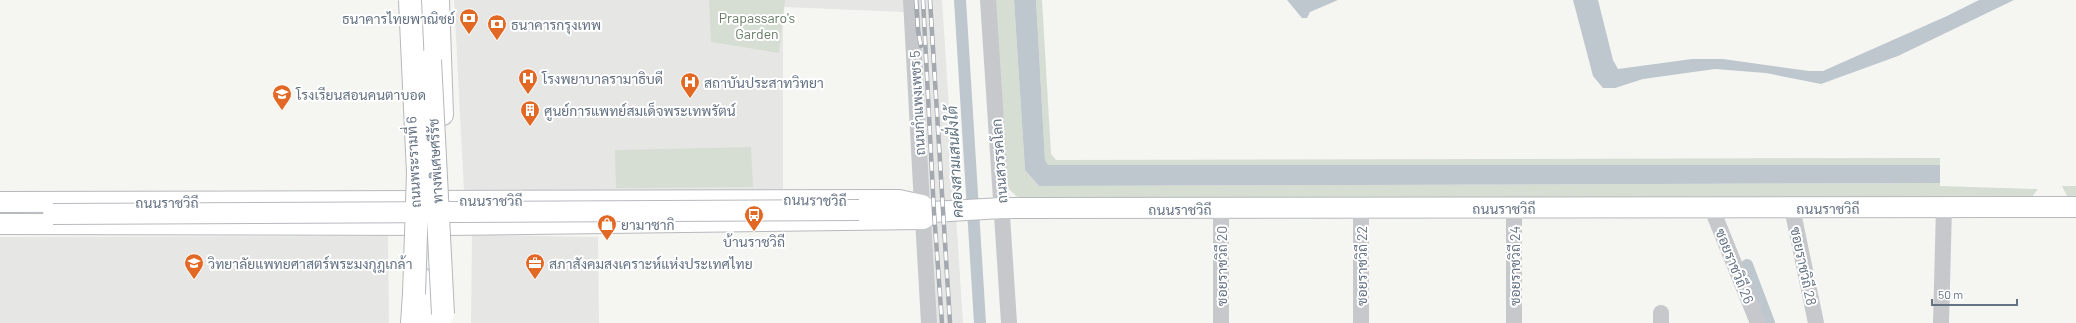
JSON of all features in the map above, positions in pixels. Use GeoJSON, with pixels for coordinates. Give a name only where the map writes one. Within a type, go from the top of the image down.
{"type":"FeatureCollection","features":[{"type":"Feature","properties":{"kind":"highway","name":"ทางพิเศษศรีรัช"},"geometry":{"type":"LineString","coordinates":[[410,0],[418,174],[412,323]]}},
{"type":"Feature","properties":{"kind":"highway","name":"ทางพิเศษศรีรัช"},"geometry":{"type":"LineString","coordinates":[[426,0],[443,323]]}},
{"type":"Feature","properties":{"kind":"main road","name":"ถนนพระรามที่ 6"},"geometry":{"type":"LineString","coordinates":[[402,0],[416,224],[426,323]]}},
{"type":"Feature","properties":{"kind":"main road"},"geometry":{"type":"LineString","coordinates":[[405,46],[417,0]]}},
{"type":"Feature","properties":{"kind":"main road"},"geometry":{"type":"LineString","coordinates":[[439,0],[451,323]]}},
{"type":"Feature","properties":{"kind":"main road"},"geometry":{"type":"LineString","coordinates":[[496,200],[490,209],[498,224]]}},
{"type":"Feature","properties":{"kind":"main road","name":"ถนนราชวิถี"},"geometry":{"type":"LineString","coordinates":[[0,202],[899,200],[922,210]]}},
{"type":"Feature","properties":{"kind":"main road"},"geometry":{"type":"LineString","coordinates":[[234,202],[236,224]]}},
{"type":"Feature","properties":{"kind":"main road","name":"ถนนราชวิถี"},"geometry":{"type":"LineString","coordinates":[[0,224],[447,225],[996,209],[1712,209],[2076,207]]}},
{"type":"Feature","properties":{"kind":"main road"},"geometry":{"type":"LineString","coordinates":[[0,215],[859,210],[900,208],[922,210]]}},
{"type":"Feature","properties":{"kind":"street","name":"ถนนกำแพงเพชร 5"},"geometry":{"type":"LineString","coordinates":[[911,0],[929,323]]}},
{"type":"Feature","properties":{"kind":"street","name":"ถนนสวรรคโลก"},"geometry":{"type":"LineString","coordinates":[[988,0],[996,209],[1009,323]]}},
{"type":"Feature","properties":{"kind":"street","name":"ซอยราชวิถี 24"},"geometry":{"type":"LineString","coordinates":[[1514,208],[1514,323]]}},
{"type":"Feature","properties":{"kind":"street","name":"ซอยราชวิถี 28"},"geometry":{"type":"LineString","coordinates":[[1792,208],[1816,323]]}},
{"type":"Feature","properties":{"kind":"street"},"geometry":{"type":"LineString","coordinates":[[1941,323],[1944,208]]}},
{"type":"Feature","properties":{"kind":"street","name":"ซอยราชวิถี 20"},"geometry":{"type":"LineString","coordinates":[[1221,209],[1221,323]]}},
{"type":"Feature","properties":{"kind":"street","name":"ซอยราชวิถี 22"},"geometry":{"type":"LineString","coordinates":[[1361,209],[1361,323]]}},
{"type":"Feature","properties":{"kind":"street","name":"ซอยราชวิถี 26"},"geometry":{"type":"LineString","coordinates":[[1712,209],[1758,323]]}},
{"type":"Feature","properties":{"kind":"shaded area"},"geometry":{"type":"Polygon","coordinates":[[[454,0],[904,0],[905,12],[783,7],[783,192],[464,191],[454,0]]]}},
{"type":"Feature","properties":{"kind":"shaded area"},"geometry":{"type":"Polygon","coordinates":[[[914,0],[942,0],[963,323],[936,323],[914,0]]]}},
{"type":"Feature","properties":{"kind":"shaded area"},"geometry":{"type":"Polygon","coordinates":[[[1014,0],[1036,0],[1045,160],[1048,165],[1940,165],[1940,183],[1039,186],[1025,170],[1014,0]]]}},
{"type":"Feature","properties":{"kind":"shaded area"},"geometry":{"type":"Polygon","coordinates":[[[1287,0],[1338,0],[1310,12],[1307,18],[1302,18],[1287,0]]]}},
{"type":"Feature","properties":{"kind":"shaded area"},"geometry":{"type":"Polygon","coordinates":[[[1573,0],[1598,0],[1613,60],[1618,69],[1692,59],[1723,59],[1809,71],[1823,71],[1947,16],[1979,0],[2014,0],[1898,56],[1821,84],[1766,73],[1715,69],[1643,79],[1615,88],[1603,88],[1593,76],[1573,0]]]}},
{"type":"Feature","properties":{"kind":"shaded area","name":"สภาสังคมสงเคราะห์แห่งประเทศไทย"},"geometry":{"type":"Polygon","coordinates":[[[472,235],[598,237],[599,323],[471,323],[472,235]]]}},
{"type":"Feature","properties":{"kind":"shaded area","name":"วิทยาลัยแพทยศาสตร์พระมงกุฎเกล้า"},"geometry":{"type":"Polygon","coordinates":[[[388,236],[389,323],[0,323],[0,237],[388,236]]]}},
{"type":"Feature","properties":{"kind":"green space","name":"Prapassaro's Garden"},"geometry":{"type":"Polygon","coordinates":[[[709,0],[785,0],[779,53],[711,42],[709,0]]]}},
{"type":"Feature","properties":{"kind":"green space"},"geometry":{"type":"Polygon","coordinates":[[[993,0],[1014,0],[1025,170],[1039,186],[1940,183],[1940,186],[2038,189],[2032,197],[1026,200],[1016,196],[1008,188],[993,0]]]}},
{"type":"Feature","properties":{"kind":"green space"},"geometry":{"type":"Polygon","coordinates":[[[1036,0],[1042,0],[1051,154],[1056,160],[1940,158],[1940,165],[1048,165],[1045,160],[1036,0]]]}},
{"type":"Feature","properties":{"kind":"green space"},"geometry":{"type":"Polygon","coordinates":[[[751,147],[753,187],[616,188],[615,150],[751,147]]]}},
{"type":"Feature","properties":{"kind":"green space"},"geometry":{"type":"Polygon","coordinates":[[[2062,186],[2076,186],[2076,196],[2067,196],[2062,186]]]}},
{"type":"Feature","properties":{"kind":"waterway","name":"คลองสามเสนฝั่งใต้"},"geometry":{"type":"LineString","coordinates":[[960,0],[980,323]]}},
{"type":"Feature","properties":{"kind":"waterway"},"geometry":{"type":"LineString","coordinates":[[1747,265],[1769,323]]}},
{"type":"Feature","properties":{"kind":"railway"},"geometry":{"type":"LineString","coordinates":[[916,0],[918,31],[921,46]]}},
{"type":"Feature","properties":{"kind":"railway"},"geometry":{"type":"LineString","coordinates":[[923,0],[934,212],[942,323]]}},
{"type":"Feature","properties":{"kind":"railway"},"geometry":{"type":"LineString","coordinates":[[930,0],[950,323]]}},
{"type":"Feature","properties":{"kind":"place","name":"ธนาคารไทยพาณิชย์"},"geometry":{"type":"Point","coordinates":[469,35]}},
{"type":"Feature","properties":{"kind":"place","name":"ธนาคารกรุงเทพ"},"geometry":{"type":"Point","coordinates":[497,41]}},
{"type":"Feature","properties":{"kind":"place","name":"โรงพยาบาลรามาธิบดี"},"geometry":{"type":"Point","coordinates":[528,95]}},
{"type":"Feature","properties":{"kind":"place","name":"สถาบันประสาทวิทยา"},"geometry":{"type":"Point","coordinates":[690,99]}},
{"type":"Feature","properties":{"kind":"place","name":"โรงเรียนสอนคนตาบอด"},"geometry":{"type":"Point","coordinates":[282,111]}},
{"type":"Feature","properties":{"kind":"place","name":"ศูนย์การแพทย์สมเด็จพระเทพรัตน์"},"geometry":{"type":"Point","coordinates":[530,127]}},
{"type":"Feature","properties":{"kind":"place","name":"บ้านราชวิถี"},"geometry":{"type":"Point","coordinates":[754,232]}},
{"type":"Feature","properties":{"kind":"place","name":"ยามาซากิ"},"geometry":{"type":"Point","coordinates":[607,241]}},
{"type":"Feature","properties":{"kind":"place","name":"วิทยาลัยแพทยศาสตร์พระมงกุฎเกล้า"},"geometry":{"type":"Point","coordinates":[194,280]}},
{"type":"Feature","properties":{"kind":"place","name":"สภาสังคมสงเคราะห์แห่งประเทศไทย"},"geometry":{"type":"Point","coordinates":[535,280]}}]}
